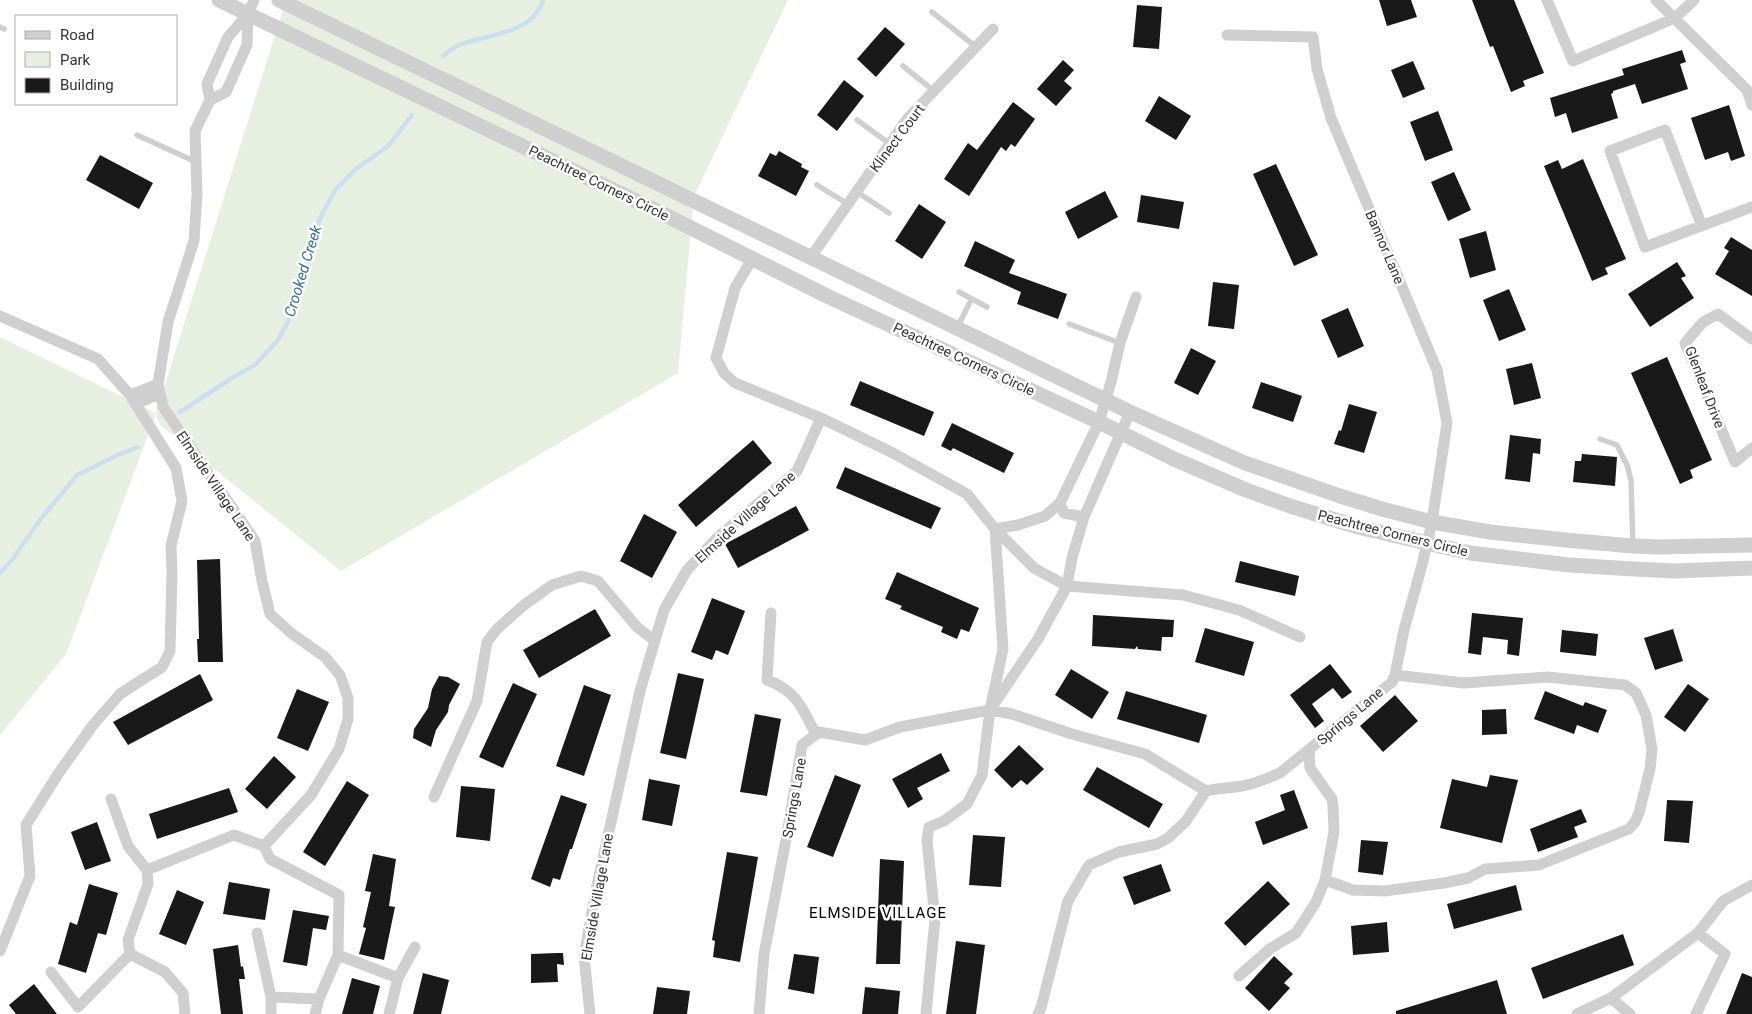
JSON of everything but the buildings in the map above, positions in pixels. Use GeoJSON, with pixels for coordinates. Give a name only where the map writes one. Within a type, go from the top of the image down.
{"type":"FeatureCollection","features":[{"type":"Feature","properties":{"kind":"street","name":"Peachtree Corners Circle"},"geometry":{"type":"LineString","coordinates":[[219,0],[251,7],[752,259],[1121,434],[1228,482],[1290,506],[1358,528],[1470,553],[1569,566],[1674,571],[1752,568]]}},
{"type":"Feature","properties":{"kind":"street","name":"Peachtree Corners Circle"},"geometry":{"type":"LineString","coordinates":[[279,0],[1104,400],[1245,463],[1382,509],[1432,522],[1490,532],[1633,546],[1752,545]]}},
{"type":"Feature","properties":{"kind":"street"},"geometry":{"type":"LineString","coordinates":[[1547,0],[1573,61],[1675,18],[1694,0]]}},
{"type":"Feature","properties":{"kind":"street"},"geometry":{"type":"LineString","coordinates":[[1656,0],[1747,90],[1752,105]]}},
{"type":"Feature","properties":{"kind":"street"},"geometry":{"type":"LineString","coordinates":[[133,400],[159,389],[168,322],[194,241],[197,194],[195,132],[210,100],[207,84],[228,38],[251,7]]}},
{"type":"Feature","properties":{"kind":"street"},"geometry":{"type":"LineString","coordinates":[[210,100],[226,92],[247,45],[251,7]]}},
{"type":"Feature","properties":{"kind":"street","name":"Klinect Court"},"geometry":{"type":"LineString","coordinates":[[811,257],[908,118],[993,29]]}},
{"type":"Feature","properties":{"kind":"street","name":"Bannor Lane"},"geometry":{"type":"LineString","coordinates":[[1228,35],[1313,37],[1317,69],[1331,118],[1437,370],[1447,423],[1432,522],[1426,544]]}},
{"type":"Feature","properties":{"kind":"street"},"geometry":{"type":"LineString","coordinates":[[1702,226],[1665,130],[1610,151],[1645,247],[1702,226],[1752,207]]}},
{"type":"Feature","properties":{"kind":"street"},"geometry":{"type":"LineString","coordinates":[[752,259],[736,288],[716,358],[724,373],[736,383],[821,418],[893,453],[967,494],[995,528],[1034,568],[1067,586],[1183,596],[1239,610],[1300,637]]}},
{"type":"Feature","properties":{"kind":"street"},"geometry":{"type":"LineString","coordinates":[[995,528],[1018,525],[1045,516],[1060,503],[1099,422],[1120,343],[1136,297]]}},
{"type":"Feature","properties":{"kind":"street","name":"Glenleaf Drive"},"geometry":{"type":"LineString","coordinates":[[1752,339],[1718,314],[1704,322],[1685,343],[1735,462],[1752,448]]}},
{"type":"Feature","properties":{"kind":"street"},"geometry":{"type":"LineString","coordinates":[[0,316],[98,359],[133,400],[176,468],[182,501],[171,546],[170,651],[162,667],[120,694],[93,725],[58,774],[26,825],[30,876],[0,951]]}},
{"type":"Feature","properties":{"kind":"street","name":"Elmside Village Lane"},"geometry":{"type":"LineString","coordinates":[[159,389],[163,407],[256,541],[262,581],[270,614],[291,633],[325,657],[340,675],[348,698],[348,720],[339,750],[311,795],[264,846]]}},
{"type":"Feature","properties":{"kind":"street"},"geometry":{"type":"LineString","coordinates":[[990,710],[1038,639],[1067,586],[1072,558],[1084,517],[1130,412]]}},
{"type":"Feature","properties":{"kind":"street","name":"Elmside Village Lane"},"geometry":{"type":"LineString","coordinates":[[590,1014],[584,956],[596,890],[640,691],[664,610],[687,570],[717,538],[797,471],[821,418]]}},
{"type":"Feature","properties":{"kind":"street"},"geometry":{"type":"LineString","coordinates":[[1060,503],[1064,513],[1084,517]]}},
{"type":"Feature","properties":{"kind":"street"},"geometry":{"type":"LineString","coordinates":[[926,1014],[935,919],[927,840],[929,827],[944,821],[968,804],[982,775],[990,710],[1003,649],[995,528]]}},
{"type":"Feature","properties":{"kind":"street"},"geometry":{"type":"LineString","coordinates":[[1325,880],[1353,890],[1384,891],[1468,878],[1485,869],[1539,865],[1629,829],[1639,813],[1650,770],[1652,749],[1646,715],[1636,693],[1625,685],[1547,677],[1464,683],[1395,675],[1426,544]]}},
{"type":"Feature","properties":{"kind":"street"},"geometry":{"type":"LineString","coordinates":[[434,796],[477,701],[487,642],[524,605],[552,585],[581,576],[598,580],[637,627],[655,641]]}},
{"type":"Feature","properties":{"kind":"street"},"geometry":{"type":"LineString","coordinates":[[770,613],[767,680],[780,684],[796,698],[816,735],[819,732],[865,740],[900,727],[990,710],[1012,714],[1145,754],[1206,791],[1186,821],[1168,838],[1157,844],[1119,852],[1089,865],[1068,901],[1042,1008],[1038,1014]]}},
{"type":"Feature","properties":{"kind":"street","name":"Springs Lane"},"geometry":{"type":"LineString","coordinates":[[1206,791],[1242,786],[1265,780],[1280,773],[1392,682],[1395,675]]}},
{"type":"Feature","properties":{"kind":"street","name":"Springs Lane"},"geometry":{"type":"LineString","coordinates":[[759,1014],[764,954],[802,745],[816,735]]}},
{"type":"Feature","properties":{"kind":"street"},"geometry":{"type":"LineString","coordinates":[[1239,976],[1272,948],[1296,933],[1316,902],[1325,880],[1334,832],[1333,806],[1332,799],[1310,768],[1310,749]]}},
{"type":"Feature","properties":{"kind":"street"},"geometry":{"type":"LineString","coordinates":[[111,799],[128,846],[147,870],[148,884],[128,940],[130,954]]}},
{"type":"Feature","properties":{"kind":"street"},"geometry":{"type":"LineString","coordinates":[[147,870],[234,835],[264,846],[270,859],[339,895],[338,955],[319,999],[315,1014]]}},
{"type":"Feature","properties":{"kind":"street"},"geometry":{"type":"LineString","coordinates":[[1577,1014],[1611,998],[1698,933],[1723,901],[1752,885]]}},
{"type":"Feature","properties":{"kind":"street"},"geometry":{"type":"LineString","coordinates":[[257,933],[271,997],[270,1014]]}},
{"type":"Feature","properties":{"kind":"street"},"geometry":{"type":"LineString","coordinates":[[1696,1014],[1725,954],[1698,933]]}},
{"type":"Feature","properties":{"kind":"street"},"geometry":{"type":"LineString","coordinates":[[389,1014],[398,978],[415,947]]}},
{"type":"Feature","properties":{"kind":"street"},"geometry":{"type":"LineString","coordinates":[[51,972],[78,1007],[130,954]]}},
{"type":"Feature","properties":{"kind":"street"},"geometry":{"type":"LineString","coordinates":[[130,954],[165,972],[183,993],[185,1014]]}},
{"type":"Feature","properties":{"kind":"street"},"geometry":{"type":"LineString","coordinates":[[338,955],[398,978]]}},
{"type":"Feature","properties":{"kind":"street"},"geometry":{"type":"LineString","coordinates":[[271,997],[319,999]]}},
{"type":"Feature","properties":{"kind":"street"},"geometry":{"type":"LineString","coordinates":[[1611,998],[1630,1014]]}},
{"type":"Feature","properties":{"kind":"lane"},"geometry":{"type":"LineString","coordinates":[[932,12],[976,47]]}},
{"type":"Feature","properties":{"kind":"lane"},"geometry":{"type":"LineString","coordinates":[[903,66],[934,91]]}},
{"type":"Feature","properties":{"kind":"lane"},"geometry":{"type":"LineString","coordinates":[[857,120],[890,144]]}},
{"type":"Feature","properties":{"kind":"lane"},"geometry":{"type":"LineString","coordinates":[[137,135],[196,162]]}},
{"type":"Feature","properties":{"kind":"lane"},"geometry":{"type":"LineString","coordinates":[[817,185],[848,204]]}},
{"type":"Feature","properties":{"kind":"lane"},"geometry":{"type":"LineString","coordinates":[[857,192],[889,213]]}},
{"type":"Feature","properties":{"kind":"lane"},"geometry":{"type":"LineString","coordinates":[[958,292],[988,307]]}},
{"type":"Feature","properties":{"kind":"lane"},"geometry":{"type":"LineString","coordinates":[[957,328],[971,300]]}},
{"type":"Feature","properties":{"kind":"lane"},"geometry":{"type":"LineString","coordinates":[[1068,324],[1120,343]]}},
{"type":"Feature","properties":{"kind":"lane"},"geometry":{"type":"LineString","coordinates":[[1600,439],[1617,445],[1627,465],[1631,480],[1633,546]]}},
{"type":"Feature","properties":{"kind":"green space"},"geometry":{"type":"Polygon","coordinates":[[[286,0],[788,0],[694,196],[678,373],[341,571],[160,425],[156,414],[66,654],[0,735],[0,337],[156,413],[286,0]]]}},
{"type":"Feature","properties":{"kind":"waterway","name":"Crooked Creek"},"geometry":{"type":"LineString","coordinates":[[443,56],[459,45],[520,26],[530,20],[538,11],[543,0]]}},
{"type":"Feature","properties":{"kind":"waterway","name":"Crooked Creek"},"geometry":{"type":"LineString","coordinates":[[180,412],[255,365],[278,340],[292,314],[310,247],[321,216],[336,189],[356,169],[388,146],[412,115]]}},
{"type":"Feature","properties":{"kind":"waterway","name":"Crooked Creek"},"geometry":{"type":"LineString","coordinates":[[0,573],[77,475],[138,447]]}},
{"type":"Feature","properties":{"kind":"district","name":"ELMSIDE VILLAGE"},"geometry":{"type":"Point","coordinates":[878,913]}}]}
